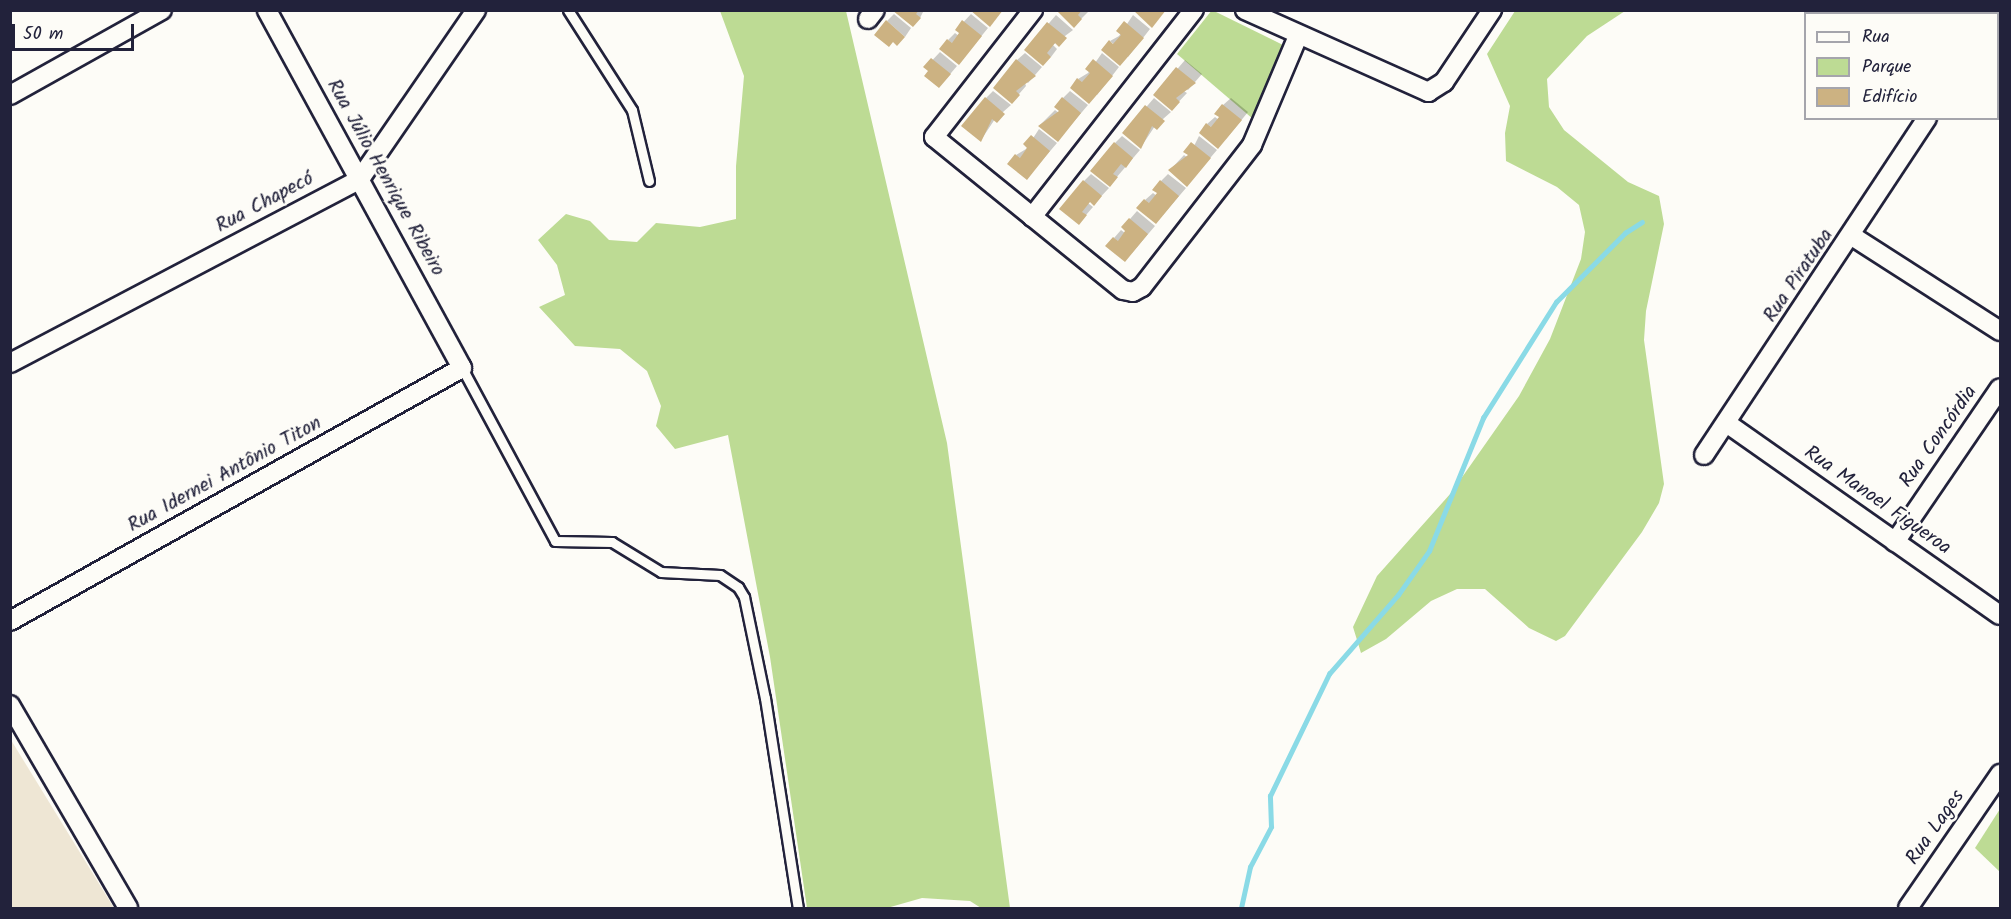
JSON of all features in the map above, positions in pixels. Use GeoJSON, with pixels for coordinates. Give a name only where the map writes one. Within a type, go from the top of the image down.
{"type":"FeatureCollection","features":[{"type":"Feature","properties":{"kind":"street"},"geometry":{"type":"LineString","coordinates":[[10,95],[162,10]]}},
{"type":"Feature","properties":{"kind":"street","name":"Rua Júlio Henrique Ribeiro"},"geometry":{"type":"LineString","coordinates":[[267,10],[462,368]]}},
{"type":"Feature","properties":{"kind":"street","name":"Rua Chapecó"},"geometry":{"type":"LineString","coordinates":[[10,363],[360,178],[476,10]]}},
{"type":"Feature","properties":{"kind":"street"},"geometry":{"type":"LineString","coordinates":[[1033,10],[934,137],[1123,291],[1133,292],[1142,287],[1252,145],[1298,36]]}},
{"type":"Feature","properties":{"kind":"street"},"geometry":{"type":"LineString","coordinates":[[1032,217],[1194,10]]}},
{"type":"Feature","properties":{"kind":"street"},"geometry":{"type":"LineString","coordinates":[[1245,10],[1298,36],[1428,92],[1444,82],[1492,10]]}},
{"type":"Feature","properties":{"kind":"street","name":"Rua Piratuba"},"geometry":{"type":"LineString","coordinates":[[1704,456],[1728,424],[1926,120]]}},
{"type":"Feature","properties":{"kind":"street"},"geometry":{"type":"LineString","coordinates":[[1852,236],[2001,332]]}},
{"type":"Feature","properties":{"kind":"street","name":"Rua Idernei Antônio Titon"},"geometry":{"type":"LineString","coordinates":[[10,621],[462,368]]}},
{"type":"Feature","properties":{"kind":"street","name":"Rua Concórdia"},"geometry":{"type":"LineString","coordinates":[[1894,542],[2001,388]]}},
{"type":"Feature","properties":{"kind":"street","name":"Rua Manoel Figueroa"},"geometry":{"type":"LineString","coordinates":[[1728,424],[2001,615]]}},
{"type":"Feature","properties":{"kind":"street"},"geometry":{"type":"LineString","coordinates":[[10,705],[128,909]]}},
{"type":"Feature","properties":{"kind":"street","name":"Rua Lages"},"geometry":{"type":"LineString","coordinates":[[1908,909],[2001,774]]}},
{"type":"Feature","properties":{"kind":"lane"},"geometry":{"type":"LineString","coordinates":[[568,10],[632,110],[649,181]]}},
{"type":"Feature","properties":{"kind":"lane"},"geometry":{"type":"LineString","coordinates":[[462,368],[555,541],[612,542],[661,572],[720,575],[738,587],[744,597],[765,698],[798,909]]}},
{"type":"Feature","properties":{"kind":"shaded area"},"geometry":{"type":"Polygon","coordinates":[[[11,740],[114,908],[11,908],[11,740]]]}},
{"type":"Feature","properties":{"kind":"green space"},"geometry":{"type":"Polygon","coordinates":[[[1212,10],[1283,45],[1253,119],[1177,54],[1212,10]]]}},
{"type":"Feature","properties":{"kind":"green space"},"geometry":{"type":"Polygon","coordinates":[[[720,11],[846,11],[947,443],[1010,908],[981,908],[970,901],[922,898],[887,908],[807,908],[770,657],[728,435],[675,449],[656,426],[661,406],[647,371],[620,349],[575,346],[539,307],[565,295],[557,265],[538,240],[566,214],[590,221],[609,240],[637,242],[656,223],[700,227],[736,219],[736,166],[744,76],[720,11]]]}},
{"type":"Feature","properties":{"kind":"green space"},"geometry":{"type":"Polygon","coordinates":[[[1515,11],[1625,11],[1587,36],[1547,79],[1549,107],[1564,130],[1628,182],[1659,196],[1664,224],[1646,311],[1644,340],[1664,484],[1659,503],[1642,532],[1565,636],[1556,641],[1529,628],[1485,589],[1457,589],[1431,601],[1386,639],[1361,653],[1353,627],[1377,576],[1451,493],[1519,396],[1550,339],[1581,259],[1585,232],[1579,205],[1557,187],[1506,161],[1505,133],[1510,106],[1487,54],[1515,11]]]}},
{"type":"Feature","properties":{"kind":"green space"},"geometry":{"type":"Polygon","coordinates":[[[2000,809],[2000,872],[1975,848],[2000,809]]]}},
{"type":"Feature","properties":{"kind":"building"},"geometry":{"type":"Polygon","coordinates":[[[892,10],[919,10],[916,14],[921,18],[913,27],[892,10]]]}},
{"type":"Feature","properties":{"kind":"building"},"geometry":{"type":"Polygon","coordinates":[[[970,10],[1003,10],[990,27],[970,10]]]}},
{"type":"Feature","properties":{"kind":"building"},"geometry":{"type":"Polygon","coordinates":[[[1056,10],[1082,10],[1078,15],[1082,19],[1074,28],[1056,10]]]}},
{"type":"Feature","properties":{"kind":"building"},"geometry":{"type":"Polygon","coordinates":[[[1133,10],[1166,10],[1152,28],[1133,10]]]}},
{"type":"Feature","properties":{"kind":"building"},"geometry":{"type":"Polygon","coordinates":[[[886,20],[905,37],[897,46],[893,42],[889,47],[874,35],[886,20]]]}},
{"type":"Feature","properties":{"kind":"building"},"geometry":{"type":"Polygon","coordinates":[[[962,20],[982,36],[959,65],[939,49],[947,39],[952,43],[959,33],[955,30],[962,20]]]}},
{"type":"Feature","properties":{"kind":"building"},"geometry":{"type":"Polygon","coordinates":[[[1124,21],[1144,38],[1120,66],[1101,50],[1109,40],[1113,44],[1121,35],[1116,31],[1124,21]]]}},
{"type":"Feature","properties":{"kind":"building"},"geometry":{"type":"Polygon","coordinates":[[[1047,22],[1067,38],[1059,47],[1055,43],[1047,53],[1051,57],[1043,66],[1024,50],[1047,22]]]}},
{"type":"Feature","properties":{"kind":"building"},"geometry":{"type":"Polygon","coordinates":[[[931,58],[951,74],[939,88],[924,76],[928,71],[923,67],[931,58]]]}},
{"type":"Feature","properties":{"kind":"building"},"geometry":{"type":"Polygon","coordinates":[[[1016,59],[1036,76],[1016,91],[1020,95],[1012,104],[993,88],[1016,59]]]}},
{"type":"Feature","properties":{"kind":"building"},"geometry":{"type":"Polygon","coordinates":[[[1093,59],[1113,76],[1089,104],[1070,88],[1077,78],[1082,82],[1090,73],[1085,69],[1093,59]]]}},
{"type":"Feature","properties":{"kind":"building"},"geometry":{"type":"Polygon","coordinates":[[[1176,67],[1196,83],[1176,98],[1180,102],[1172,111],[1153,95],[1176,67]]]}},
{"type":"Feature","properties":{"kind":"building"},"geometry":{"type":"Polygon","coordinates":[[[985,97],[1005,114],[997,123],[992,119],[981,142],[961,126],[985,97]]]}},
{"type":"Feature","properties":{"kind":"building"},"geometry":{"type":"Polygon","coordinates":[[[1062,97],[1081,113],[1058,142],[1038,126],[1059,111],[1054,107],[1062,97]]]}},
{"type":"Feature","properties":{"kind":"building"},"geometry":{"type":"Polygon","coordinates":[[[1222,104],[1242,120],[1218,149],[1199,133],[1206,123],[1211,127],[1219,117],[1214,114],[1222,104]]]}},
{"type":"Feature","properties":{"kind":"building"},"geometry":{"type":"Polygon","coordinates":[[[1145,105],[1165,121],[1157,130],[1152,126],[1141,149],[1122,133],[1145,105]]]}},
{"type":"Feature","properties":{"kind":"building"},"geometry":{"type":"Polygon","coordinates":[[[1031,135],[1050,151],[1027,180],[1007,164],[1015,154],[1020,158],[1027,148],[1023,144],[1031,135]]]}},
{"type":"Feature","properties":{"kind":"building"},"geometry":{"type":"Polygon","coordinates":[[[1114,142],[1133,158],[1126,168],[1121,164],[1113,174],[1118,177],[1110,187],[1090,171],[1114,142]]]}},
{"type":"Feature","properties":{"kind":"building"},"geometry":{"type":"Polygon","coordinates":[[[1191,142],[1211,158],[1187,187],[1168,170],[1188,155],[1183,152],[1191,142]]]}},
{"type":"Feature","properties":{"kind":"building"},"geometry":{"type":"Polygon","coordinates":[[[1083,180],[1102,196],[1094,206],[1090,202],[1082,212],[1087,215],[1079,225],[1059,209],[1083,180]]]}},
{"type":"Feature","properties":{"kind":"building"},"geometry":{"type":"Polygon","coordinates":[[[1160,180],[1179,196],[1156,224],[1136,208],[1144,199],[1149,203],[1157,193],[1152,190],[1160,180]]]}},
{"type":"Feature","properties":{"kind":"building"},"geometry":{"type":"Polygon","coordinates":[[[1129,218],[1148,234],[1125,262],[1105,246],[1113,237],[1118,241],[1125,231],[1121,227],[1129,218]]]}},
{"type":"Feature","properties":{"kind":"waterway"},"geometry":{"type":"LineString","coordinates":[[1241,908],[1250,867],[1271,827],[1270,796],[1329,674],[1398,595],[1429,551],[1483,418],[1556,302],[1625,233],[1642,222]]}}]}
